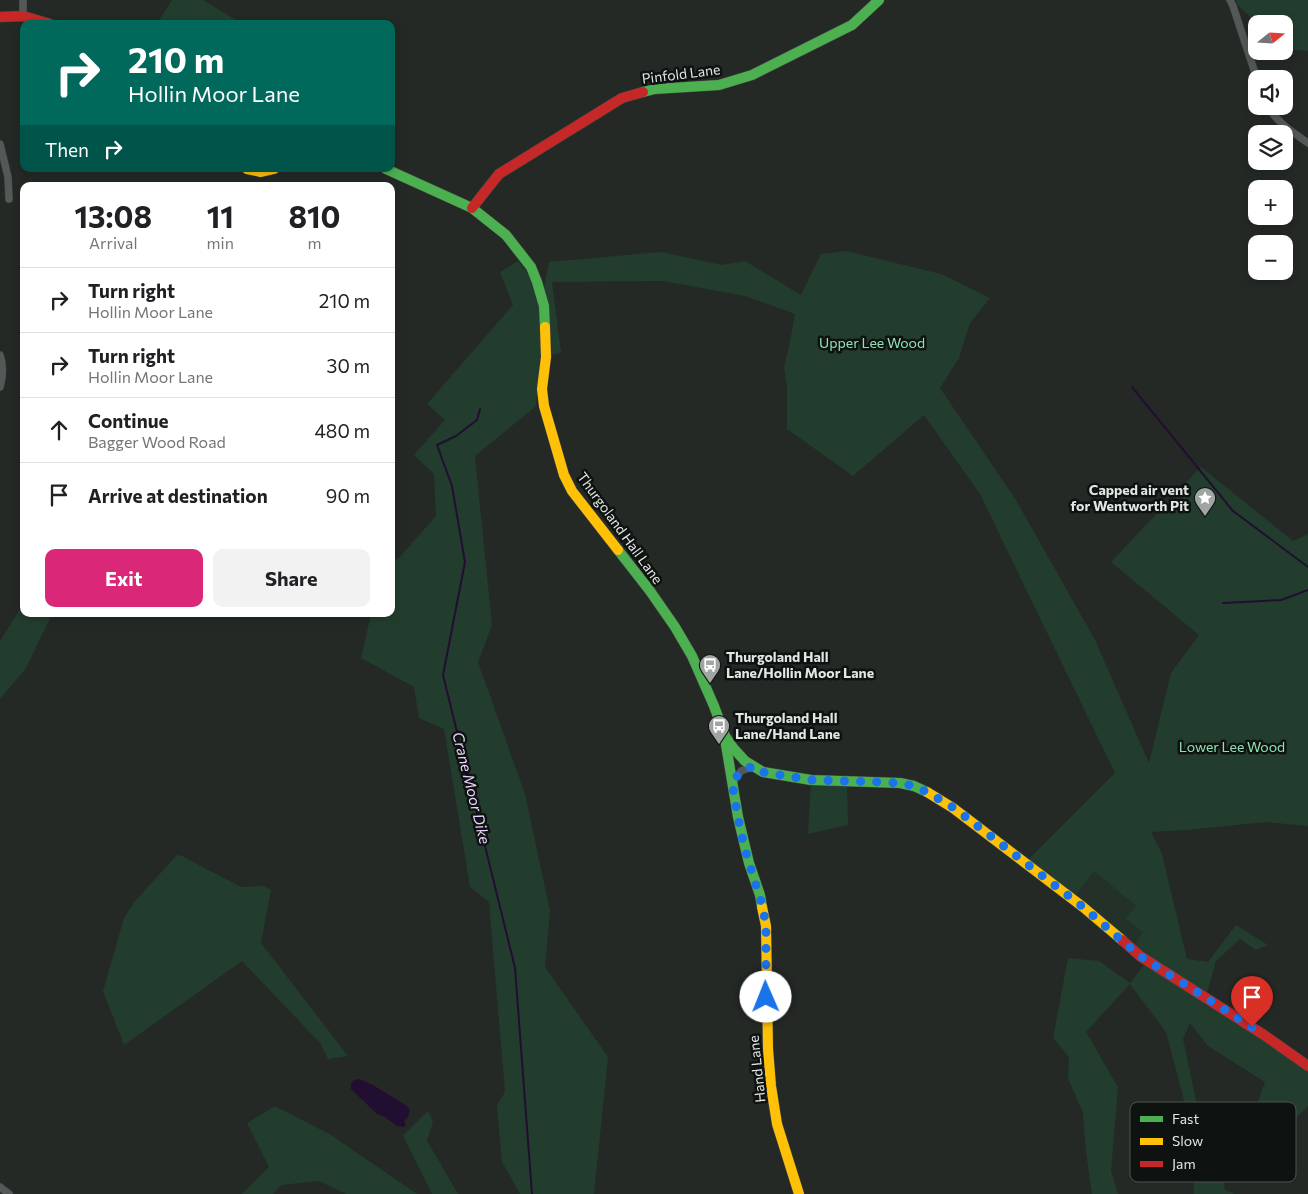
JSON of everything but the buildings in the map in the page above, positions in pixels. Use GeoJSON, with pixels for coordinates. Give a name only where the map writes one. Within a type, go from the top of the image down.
{"type":"FeatureCollection","features":[{"type":"Feature","properties":{"kind":"street"},"geometry":{"type":"LineString","coordinates":[[23,0],[23,16]]}},
{"type":"Feature","properties":{"kind":"street","name":"Pinfold Lane"},"geometry":{"type":"LineString","coordinates":[[472,208],[499,174],[622,98],[656,89],[719,85],[752,75],[852,25],[879,0]]}},
{"type":"Feature","properties":{"kind":"street"},"geometry":{"type":"LineString","coordinates":[[1230,0],[1254,70]]}},
{"type":"Feature","properties":{"kind":"street"},"geometry":{"type":"LineString","coordinates":[[0,17],[23,16],[36,20]]}},
{"type":"Feature","properties":{"kind":"street"},"geometry":{"type":"LineString","coordinates":[[1273,115],[1284,126],[1308,143]]}},
{"type":"Feature","properties":{"kind":"street"},"geometry":{"type":"LineString","coordinates":[[0,148],[8,177],[9,199]]}},
{"type":"Feature","properties":{"kind":"street","name":"Thurgoland Hall Lane"},"geometry":{"type":"LineString","coordinates":[[393,172],[472,208],[506,234],[532,267],[544,306],[546,357],[542,389],[544,406],[564,475],[572,491],[650,591],[675,627],[692,656],[724,733]]}},
{"type":"Feature","properties":{"kind":"street"},"geometry":{"type":"LineString","coordinates":[[0,354],[4,374],[0,388]]}},
{"type":"Feature","properties":{"kind":"street"},"geometry":{"type":"LineString","coordinates":[[724,733],[734,749],[745,761],[762,772],[811,780],[900,783],[914,786],[929,793],[954,808],[1083,907],[1140,956],[1179,979],[1308,1066]]}},
{"type":"Feature","properties":{"kind":"street","name":"Hand Lane"},"geometry":{"type":"LineString","coordinates":[[724,733],[742,837],[760,895],[766,926],[765,969],[771,1086],[778,1124],[799,1194]]}},
{"type":"Feature","properties":{"kind":"street"},"geometry":{"type":"LineString","coordinates":[[732,783],[741,771],[754,766]]}},
{"type":"Feature","properties":{"kind":"street"},"geometry":{"type":"LineString","coordinates":[[0,1187],[9,1194]]}},
{"type":"Feature","properties":{"kind":"shaded area"},"geometry":{"type":"Polygon","coordinates":[[[1094,871],[1136,906],[1143,933],[1134,945],[1075,896],[1094,871]]]}},
{"type":"Feature","properties":{"kind":"shaded area"},"geometry":{"type":"Polygon","coordinates":[[[359,1079],[373,1085],[407,1106],[410,1110],[408,1117],[404,1121],[406,1125],[404,1127],[397,1126],[385,1117],[377,1114],[351,1089],[351,1083],[359,1079]]]}},
{"type":"Feature","properties":{"kind":"green space"},"geometry":{"type":"Polygon","coordinates":[[[172,0],[203,0],[236,20],[160,20],[172,0]]]}},
{"type":"Feature","properties":{"kind":"green space"},"geometry":{"type":"Polygon","coordinates":[[[1236,0],[1308,0],[1308,51],[1293,50],[1293,15],[1248,15],[1237,4],[1236,0]]]}},
{"type":"Feature","properties":{"kind":"green space"},"geometry":{"type":"Polygon","coordinates":[[[846,251],[941,274],[990,298],[970,323],[959,358],[940,388],[1016,500],[1095,640],[1149,763],[1171,673],[1199,635],[1111,562],[1201,467],[1293,541],[1308,534],[1308,826],[1266,822],[1151,832],[1162,854],[1187,959],[1208,962],[1236,925],[1268,945],[1256,950],[1240,939],[1216,961],[1204,1004],[1262,1039],[1308,1070],[1308,1106],[1296,1118],[1296,1102],[1258,1102],[1265,1082],[1208,1046],[1190,1023],[1183,1039],[1196,1102],[1184,1102],[1166,1032],[1130,984],[1086,1032],[1118,1087],[1111,1171],[1118,1194],[1092,1194],[1083,1112],[1068,1079],[1069,1057],[1053,1038],[1068,958],[1099,961],[1130,983],[1144,965],[1158,971],[1162,964],[1134,945],[1143,932],[1125,918],[1136,906],[1094,871],[1075,896],[1027,861],[1115,773],[980,494],[924,415],[853,476],[787,429],[787,386],[784,368],[795,314],[745,296],[663,281],[552,282],[561,352],[552,355],[549,305],[544,287],[549,262],[661,252],[722,265],[745,261],[801,295],[821,254],[846,251]]]}},
{"type":"Feature","properties":{"kind":"green space"},"geometry":{"type":"Polygon","coordinates":[[[518,261],[526,271],[536,290],[539,306],[541,346],[536,406],[475,456],[492,625],[478,662],[525,794],[550,911],[545,967],[608,1057],[594,1194],[520,1194],[502,1162],[497,1105],[505,1092],[489,902],[470,887],[444,729],[419,718],[414,687],[361,658],[370,617],[395,617],[395,559],[398,559],[436,516],[434,474],[414,455],[445,420],[427,404],[513,305],[500,272],[518,261]]]}},
{"type":"Feature","properties":{"kind":"green space"},"geometry":{"type":"Polygon","coordinates":[[[20,609],[20,617],[51,617],[26,668],[0,699],[0,641],[20,609]]]}},
{"type":"Feature","properties":{"kind":"green space"},"geometry":{"type":"Polygon","coordinates":[[[811,784],[847,785],[848,825],[808,834],[811,784]]]}},
{"type":"Feature","properties":{"kind":"green space"},"geometry":{"type":"Polygon","coordinates":[[[177,855],[241,887],[264,886],[271,890],[261,943],[348,1056],[328,1059],[320,1043],[242,961],[124,1045],[103,991],[124,918],[135,901],[177,855]]]}},
{"type":"Feature","properties":{"kind":"green space"},"geometry":{"type":"Polygon","coordinates":[[[275,1106],[331,1135],[417,1194],[346,1194],[319,1181],[281,1185],[273,1194],[242,1194],[269,1167],[247,1123],[275,1106]]]}},
{"type":"Feature","properties":{"kind":"green space"},"geometry":{"type":"Polygon","coordinates":[[[428,1111],[433,1122],[427,1141],[458,1194],[432,1194],[403,1136],[428,1111]]]}},
{"type":"Feature","properties":{"kind":"green space"},"geometry":{"type":"Polygon","coordinates":[[[1193,1182],[1224,1182],[1225,1190],[1235,1194],[1194,1194],[1193,1182]]]}},
{"type":"Feature","properties":{"kind":"waterway"},"geometry":{"type":"LineString","coordinates":[[1132,387],[1233,511],[1308,567]]}},
{"type":"Feature","properties":{"kind":"waterway","name":"Crane Moor Dike"},"geometry":{"type":"LineString","coordinates":[[480,409],[477,420],[456,436],[437,445],[452,486],[465,562],[443,675],[515,968],[532,1194]]}},
{"type":"Feature","properties":{"kind":"waterway"},"geometry":{"type":"LineString","coordinates":[[1223,603],[1281,600],[1308,590]]}},
{"type":"Feature","properties":{"kind":"traffic: fast"},"geometry":{"type":"LineString","coordinates":[[643,92],[655,89],[719,85],[752,75],[852,25],[879,0]]}},
{"type":"Feature","properties":{"kind":"traffic: fast"},"geometry":{"type":"LineString","coordinates":[[393,172],[472,208],[506,235],[531,267],[544,306],[545,327]]}},
{"type":"Feature","properties":{"kind":"traffic: fast"},"geometry":{"type":"LineString","coordinates":[[618,550],[675,627],[692,656],[714,706],[724,733],[738,817],[762,907]]}},
{"type":"Feature","properties":{"kind":"traffic: fast"},"geometry":{"type":"LineString","coordinates":[[725,736],[745,761],[763,772],[811,780],[900,783],[914,786],[927,792]]}},
{"type":"Feature","properties":{"kind":"traffic: slow"},"geometry":{"type":"LineString","coordinates":[[545,327],[546,357],[542,389],[544,406],[564,475],[572,491],[618,550]]}},
{"type":"Feature","properties":{"kind":"traffic: slow"},"geometry":{"type":"LineString","coordinates":[[927,792],[953,808],[1083,907],[1122,940]]}},
{"type":"Feature","properties":{"kind":"traffic: slow"},"geometry":{"type":"LineString","coordinates":[[762,907],[766,926],[768,1049],[771,1086],[777,1124],[799,1194]]}},
{"type":"Feature","properties":{"kind":"traffic: jam"},"geometry":{"type":"LineString","coordinates":[[0,17],[23,16],[36,20]]}},
{"type":"Feature","properties":{"kind":"traffic: jam"},"geometry":{"type":"LineString","coordinates":[[472,208],[499,174],[622,98],[643,92]]}},
{"type":"Feature","properties":{"kind":"traffic: jam"},"geometry":{"type":"LineString","coordinates":[[1122,940],[1140,956],[1264,1035],[1308,1066]]}},
{"type":"Feature","properties":{"kind":"place","name":"Capped air vent for Wentworth Pit"},"geometry":{"type":"Point","coordinates":[1205,517]}},
{"type":"Feature","properties":{"kind":"place","name":"Thurgoland Hall Lane/Hollin Moor Lane"},"geometry":{"type":"Point","coordinates":[710,684]}},
{"type":"Feature","properties":{"kind":"place","name":"Thurgoland Hall Lane/Hand Lane"},"geometry":{"type":"Point","coordinates":[719,745]}},
{"type":"Feature","properties":{"kind":"route"},"geometry":{"type":"LineString","coordinates":[[766,997],[766,926],[760,895],[744,846],[732,783],[741,771],[754,766],[762,772],[811,780],[900,783],[914,786],[929,793],[954,808],[1083,907],[1140,956],[1252,1027]]}},
{"type":"Feature","properties":{"kind":"park label","name":"Upper Lee Wood"},"geometry":{"type":"Point","coordinates":[872,343]}},
{"type":"Feature","properties":{"kind":"park label","name":"Lower Lee Wood"},"geometry":{"type":"Point","coordinates":[1232,747]}}]}
